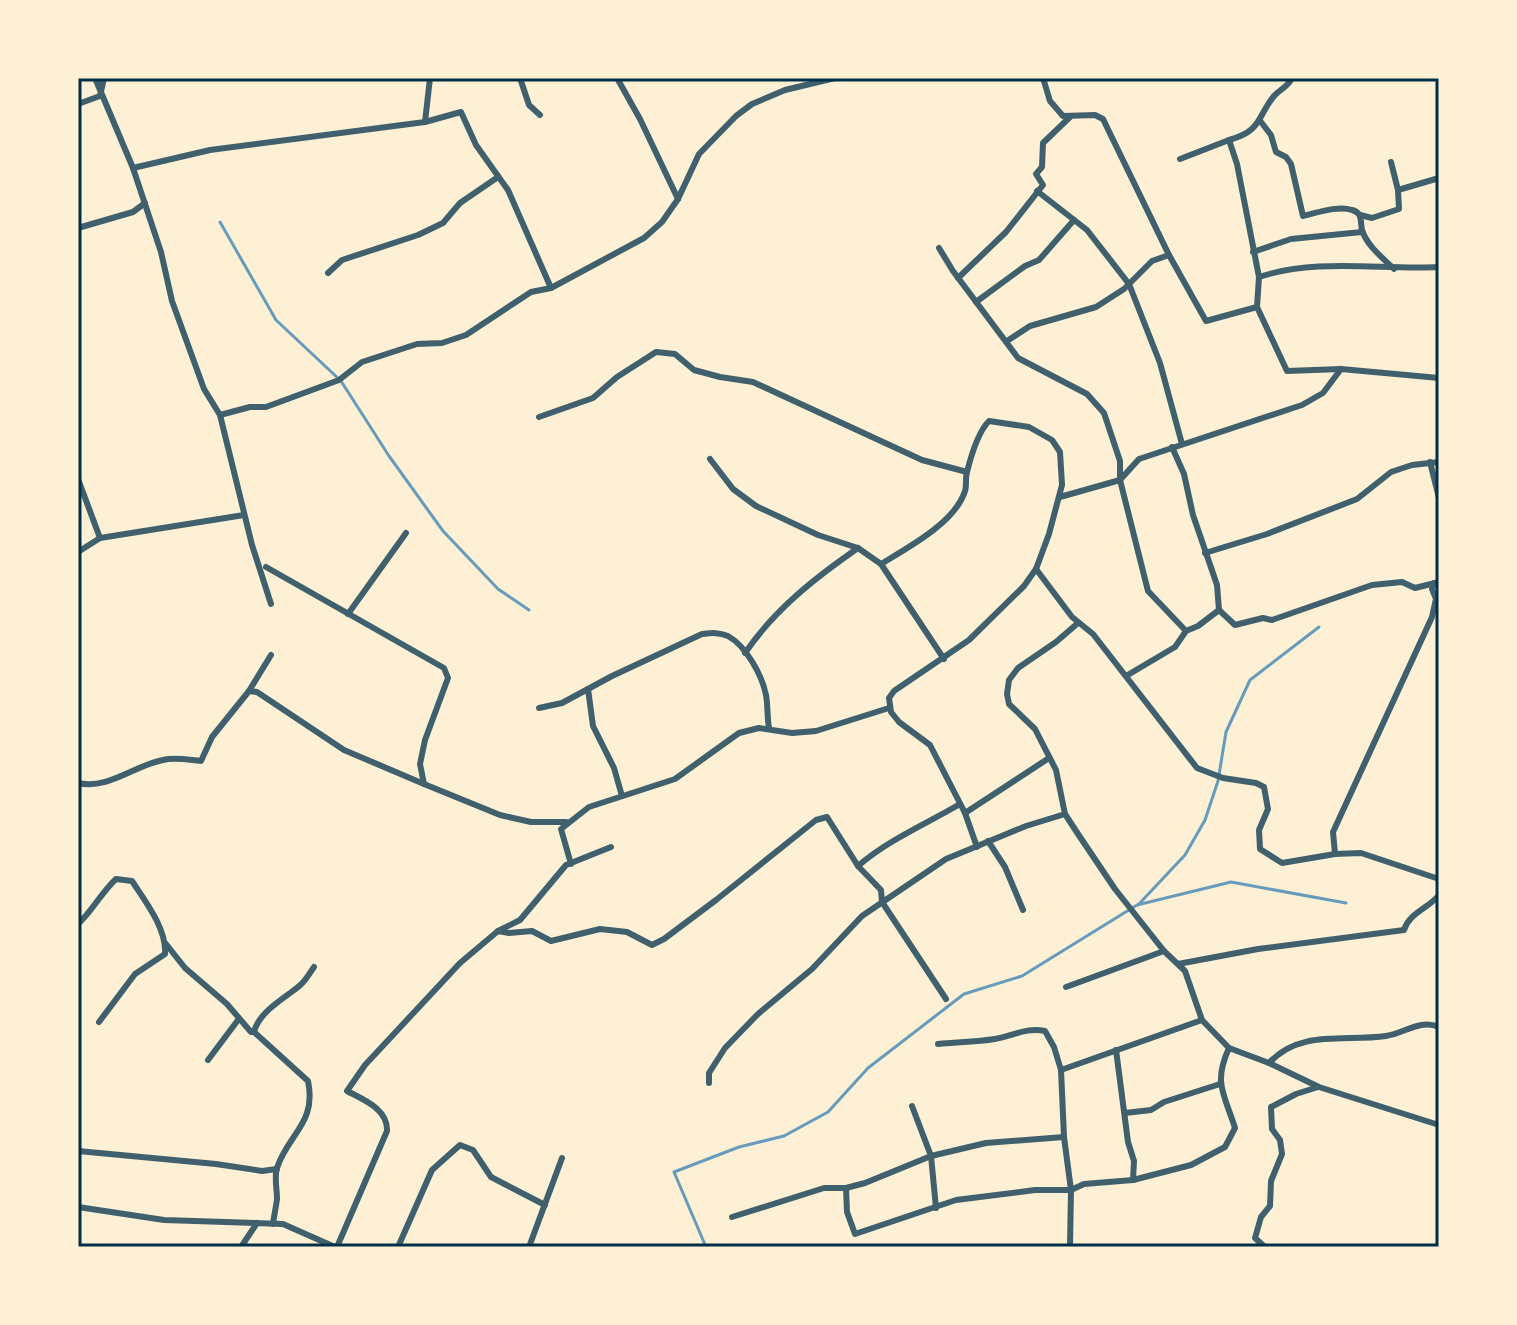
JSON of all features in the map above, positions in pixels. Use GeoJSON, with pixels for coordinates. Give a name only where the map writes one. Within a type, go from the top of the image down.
{"type":"FeatureCollection","features":[{"type":"Feature","properties":{"kind":"street"},"geometry":{"type":"LineString","coordinates":[[95,78],[133,168],[161,252],[172,301],[204,389],[220,415],[244,515],[271,604]]}},
{"type":"Feature","properties":{"kind":"street"},"geometry":{"type":"LineString","coordinates":[[100,96],[104,78]]}},
{"type":"Feature","properties":{"kind":"street"},"geometry":{"type":"LineString","coordinates":[[425,122],[430,78]]}},
{"type":"Feature","properties":{"kind":"street"},"geometry":{"type":"LineString","coordinates":[[520,78],[529,105],[540,115]]}},
{"type":"Feature","properties":{"kind":"street"},"geometry":{"type":"LineString","coordinates":[[617,78],[678,199]]}},
{"type":"Feature","properties":{"kind":"street"},"geometry":{"type":"LineString","coordinates":[[1043,78],[1050,101],[1063,116],[1095,115],[1103,119],[1169,255],[1206,321],[1257,307]]}},
{"type":"Feature","properties":{"kind":"street"},"geometry":{"type":"LineString","coordinates":[[1180,159],[1240,137],[1261,122],[1274,96],[1289,85],[1292,78]]}},
{"type":"Feature","properties":{"kind":"street"},"geometry":{"type":"LineString","coordinates":[[220,415],[250,407],[266,407],[339,380],[362,362],[417,344],[442,343],[466,335],[531,292],[551,288],[644,238],[662,222],[678,199],[699,154],[736,116],[752,104],[785,90],[831,79]]}},
{"type":"Feature","properties":{"kind":"street"},"geometry":{"type":"LineString","coordinates":[[78,104],[100,96]]}},
{"type":"Feature","properties":{"kind":"street"},"geometry":{"type":"LineString","coordinates":[[133,168],[210,150],[425,122],[461,112],[476,145],[508,190],[551,288]]}},
{"type":"Feature","properties":{"kind":"street"},"geometry":{"type":"LineString","coordinates":[[958,278],[1006,232],[1043,185],[1036,174],[1042,167],[1043,143],[1070,117]]}},
{"type":"Feature","properties":{"kind":"street"},"geometry":{"type":"LineString","coordinates":[[1261,122],[1271,135],[1276,152],[1291,164],[1303,216],[1348,208],[1372,218],[1396,212],[1400,204],[1391,162]]}},
{"type":"Feature","properties":{"kind":"street"},"geometry":{"type":"LineString","coordinates":[[1229,140],[1237,164],[1259,277],[1257,307],[1287,371],[1341,369],[1439,378]]}},
{"type":"Feature","properties":{"kind":"street"},"geometry":{"type":"LineString","coordinates":[[328,273],[342,260],[418,235],[443,223],[460,203],[498,177]]}},
{"type":"Feature","properties":{"kind":"street"},"geometry":{"type":"LineString","coordinates":[[1398,190],[1439,178]]}},
{"type":"Feature","properties":{"kind":"street"},"geometry":{"type":"LineString","coordinates":[[1037,191],[1087,230],[1129,284],[1160,363],[1182,444]]}},
{"type":"Feature","properties":{"kind":"street"},"geometry":{"type":"LineString","coordinates":[[78,228],[133,212],[145,203]]}},
{"type":"Feature","properties":{"kind":"street"},"geometry":{"type":"LineString","coordinates":[[1360,215],[1362,232],[1375,251],[1394,269]]}},
{"type":"Feature","properties":{"kind":"street"},"geometry":{"type":"LineString","coordinates":[[976,302],[1025,266],[1039,260],[1074,220]]}},
{"type":"Feature","properties":{"kind":"street"},"geometry":{"type":"LineString","coordinates":[[1253,252],[1291,239],[1362,232]]}},
{"type":"Feature","properties":{"kind":"street"},"geometry":{"type":"LineString","coordinates":[[939,248],[1018,358],[1087,394],[1104,413],[1120,461],[1120,480],[1148,591],[1186,631]]}},
{"type":"Feature","properties":{"kind":"street"},"geometry":{"type":"LineString","coordinates":[[1007,341],[1030,326],[1096,307],[1129,284],[1152,261],[1169,255]]}},
{"type":"Feature","properties":{"kind":"street"},"geometry":{"type":"LineString","coordinates":[[1259,277],[1278,271],[1330,266],[1394,269],[1439,267]]}},
{"type":"Feature","properties":{"kind":"street"},"geometry":{"type":"LineString","coordinates":[[539,417],[593,398],[617,377],[656,352],[675,354],[694,370],[753,382],[922,460],[967,472]]}},
{"type":"Feature","properties":{"kind":"street"},"geometry":{"type":"LineString","coordinates":[[1060,497],[1120,480],[1139,459],[1302,405],[1323,393],[1341,369]]}},
{"type":"Feature","properties":{"kind":"street"},"geometry":{"type":"LineString","coordinates":[[881,564],[919,541],[954,510],[965,491],[967,472],[982,428],[989,421],[1029,427],[1052,440],[1060,452],[1062,485],[1036,569],[984,626],[944,659],[894,691],[889,698],[889,708],[899,722],[930,745],[965,813],[977,847]]}},
{"type":"Feature","properties":{"kind":"street"},"geometry":{"type":"LineString","coordinates":[[1172,447],[1184,474],[1217,585],[1219,610],[1235,625],[1263,618],[1272,620],[1372,585],[1402,582],[1415,588],[1436,583]]}},
{"type":"Feature","properties":{"kind":"street"},"geometry":{"type":"LineString","coordinates":[[710,459],[733,489],[756,506],[818,535],[858,548],[881,564],[944,659]]}},
{"type":"Feature","properties":{"kind":"street"},"geometry":{"type":"LineString","coordinates":[[1430,462],[1439,498]]}},
{"type":"Feature","properties":{"kind":"street"},"geometry":{"type":"LineString","coordinates":[[1205,553],[1298,523],[1357,499],[1391,472],[1439,462]]}},
{"type":"Feature","properties":{"kind":"street"},"geometry":{"type":"LineString","coordinates":[[78,479],[100,538]]}},
{"type":"Feature","properties":{"kind":"street"},"geometry":{"type":"LineString","coordinates":[[78,552],[100,538],[244,515]]}},
{"type":"Feature","properties":{"kind":"street"},"geometry":{"type":"LineString","coordinates":[[348,614],[406,533]]}},
{"type":"Feature","properties":{"kind":"street"},"geometry":{"type":"LineString","coordinates":[[745,653],[762,629],[796,595],[858,548]]}},
{"type":"Feature","properties":{"kind":"street"},"geometry":{"type":"LineString","coordinates":[[266,567],[444,668],[448,678],[425,740],[420,764],[424,784]]}},
{"type":"Feature","properties":{"kind":"street"},"geometry":{"type":"LineString","coordinates":[[1036,569],[1078,623],[1093,634],[1197,768],[1223,778],[1264,787],[1268,809],[1259,830],[1260,849],[1282,863],[1361,853],[1439,879]]}},
{"type":"Feature","properties":{"kind":"street"},"geometry":{"type":"LineString","coordinates":[[1335,854],[1333,832],[1421,646],[1424,630],[1432,617],[1436,599],[1432,589],[1436,583]]}},
{"type":"Feature","properties":{"kind":"street"},"geometry":{"type":"LineString","coordinates":[[1126,676],[1175,647],[1186,631],[1219,610]]}},
{"type":"Feature","properties":{"kind":"street"},"geometry":{"type":"LineString","coordinates":[[1078,623],[1018,668],[1009,680],[1009,704],[1035,729],[1056,770],[1065,814],[1106,876],[1164,951],[1185,971],[1202,1020],[1229,1048],[1319,1087],[1439,1125]]}},
{"type":"Feature","properties":{"kind":"street"},"geometry":{"type":"LineString","coordinates":[[539,708],[562,703],[702,634],[717,633],[729,637],[757,671],[766,695],[769,728]]}},
{"type":"Feature","properties":{"kind":"street"},"geometry":{"type":"LineString","coordinates":[[78,783],[87,785],[119,777],[135,768],[166,759],[201,761],[212,737],[249,691],[271,655]]}},
{"type":"Feature","properties":{"kind":"street"},"geometry":{"type":"LineString","coordinates":[[588,689],[593,726],[614,768],[622,796]]}},
{"type":"Feature","properties":{"kind":"street"},"geometry":{"type":"LineString","coordinates":[[249,691],[257,692],[344,750],[424,784],[500,815],[531,822],[567,823]]}},
{"type":"Feature","properties":{"kind":"street"},"geometry":{"type":"LineString","coordinates":[[571,864],[561,829],[567,823],[589,807],[675,779],[739,733],[769,728],[792,733],[816,731],[889,708]]}},
{"type":"Feature","properties":{"kind":"street"},"geometry":{"type":"LineString","coordinates":[[965,813],[1049,758]]}},
{"type":"Feature","properties":{"kind":"street"},"geometry":{"type":"LineString","coordinates":[[858,866],[880,846],[897,841],[960,804]]}},
{"type":"Feature","properties":{"kind":"street"},"geometry":{"type":"LineString","coordinates":[[709,1083],[709,1073],[725,1048],[758,1014],[812,969],[862,916],[946,859],[1065,814]]}},
{"type":"Feature","properties":{"kind":"street"},"geometry":{"type":"LineString","coordinates":[[498,931],[532,931],[551,941],[600,929],[627,932],[652,945],[716,900],[816,820],[827,817],[858,866],[881,890],[882,902],[946,999]]}},
{"type":"Feature","properties":{"kind":"street"},"geometry":{"type":"LineString","coordinates":[[988,841],[1005,867],[1023,910]]}},
{"type":"Feature","properties":{"kind":"street"},"geometry":{"type":"LineString","coordinates":[[78,1207],[164,1220],[283,1224],[336,1247],[387,1131],[388,1122],[370,1102],[347,1091],[365,1065],[424,999],[498,931],[520,920],[566,865],[611,847]]}},
{"type":"Feature","properties":{"kind":"street"},"geometry":{"type":"LineString","coordinates":[[78,924],[93,911],[102,891],[116,879],[132,881],[150,908],[166,944],[185,968],[227,1004],[238,1020],[308,1081],[309,1107],[277,1169],[273,1224]]}},
{"type":"Feature","properties":{"kind":"street"},"geometry":{"type":"LineString","coordinates":[[1178,964],[1258,949],[1404,930],[1416,912],[1439,895]]}},
{"type":"Feature","properties":{"kind":"street"},"geometry":{"type":"LineString","coordinates":[[99,1022],[135,974],[165,954],[166,944]]}},
{"type":"Feature","properties":{"kind":"street"},"geometry":{"type":"LineString","coordinates":[[1066,987],[1164,951]]}},
{"type":"Feature","properties":{"kind":"street"},"geometry":{"type":"LineString","coordinates":[[254,1032],[256,1023],[279,1000],[301,985],[314,967]]}},
{"type":"Feature","properties":{"kind":"street"},"geometry":{"type":"LineString","coordinates":[[208,1060],[238,1020]]}},
{"type":"Feature","properties":{"kind":"street"},"geometry":{"type":"LineString","coordinates":[[1061,1070],[1202,1020]]}},
{"type":"Feature","properties":{"kind":"street"},"geometry":{"type":"LineString","coordinates":[[1269,1063],[1279,1053],[1298,1043],[1324,1038],[1386,1036],[1429,1023],[1439,1027]]}},
{"type":"Feature","properties":{"kind":"street"},"geometry":{"type":"LineString","coordinates":[[938,1044],[998,1039],[1036,1029],[1045,1031],[1061,1070],[1064,1137],[1071,1190],[1070,1247]]}},
{"type":"Feature","properties":{"kind":"street"},"geometry":{"type":"LineString","coordinates":[[846,1188],[847,1212],[855,1234],[956,1200],[1071,1190],[1084,1184],[1133,1180],[1191,1165],[1225,1147],[1235,1128],[1220,1084],[1219,1069],[1229,1048]]}},
{"type":"Feature","properties":{"kind":"street"},"geometry":{"type":"LineString","coordinates":[[1116,1050],[1128,1142],[1134,1161],[1133,1180]]}},
{"type":"Feature","properties":{"kind":"street"},"geometry":{"type":"LineString","coordinates":[[1125,1113],[1151,1110],[1164,1102],[1220,1084]]}},
{"type":"Feature","properties":{"kind":"street"},"geometry":{"type":"LineString","coordinates":[[1265,1247],[1255,1238],[1257,1228],[1270,1206],[1271,1181],[1282,1154],[1280,1140],[1272,1129],[1271,1107],[1319,1087]]}},
{"type":"Feature","properties":{"kind":"street"},"geometry":{"type":"LineString","coordinates":[[912,1106],[931,1156],[936,1208]]}},
{"type":"Feature","properties":{"kind":"street"},"geometry":{"type":"LineString","coordinates":[[732,1217],[824,1188],[846,1188],[865,1183],[931,1156],[986,1143],[1064,1137]]}},
{"type":"Feature","properties":{"kind":"street"},"geometry":{"type":"LineString","coordinates":[[398,1247],[432,1170],[460,1145],[473,1150],[491,1177],[545,1205]]}},
{"type":"Feature","properties":{"kind":"street"},"geometry":{"type":"LineString","coordinates":[[78,1151],[262,1171],[277,1169]]}},
{"type":"Feature","properties":{"kind":"street"},"geometry":{"type":"LineString","coordinates":[[529,1247],[562,1158]]}},
{"type":"Feature","properties":{"kind":"street"},"geometry":{"type":"LineString","coordinates":[[241,1247],[257,1223]]}},
{"type":"Feature","properties":{"kind":"waterway"},"geometry":{"type":"LineString","coordinates":[[220,222],[276,320],[341,381],[389,456],[443,531],[498,589],[529,610]]}},
{"type":"Feature","properties":{"kind":"waterway"},"geometry":{"type":"LineString","coordinates":[[1138,905],[1185,855],[1205,820],[1218,781],[1226,732],[1250,680],[1319,627]]}},
{"type":"Feature","properties":{"kind":"waterway"},"geometry":{"type":"LineString","coordinates":[[706,1247],[674,1172],[739,1147],[784,1136],[828,1112],[868,1068],[964,994],[1022,976],[1137,905],[1231,882],[1346,903]]}}]}
